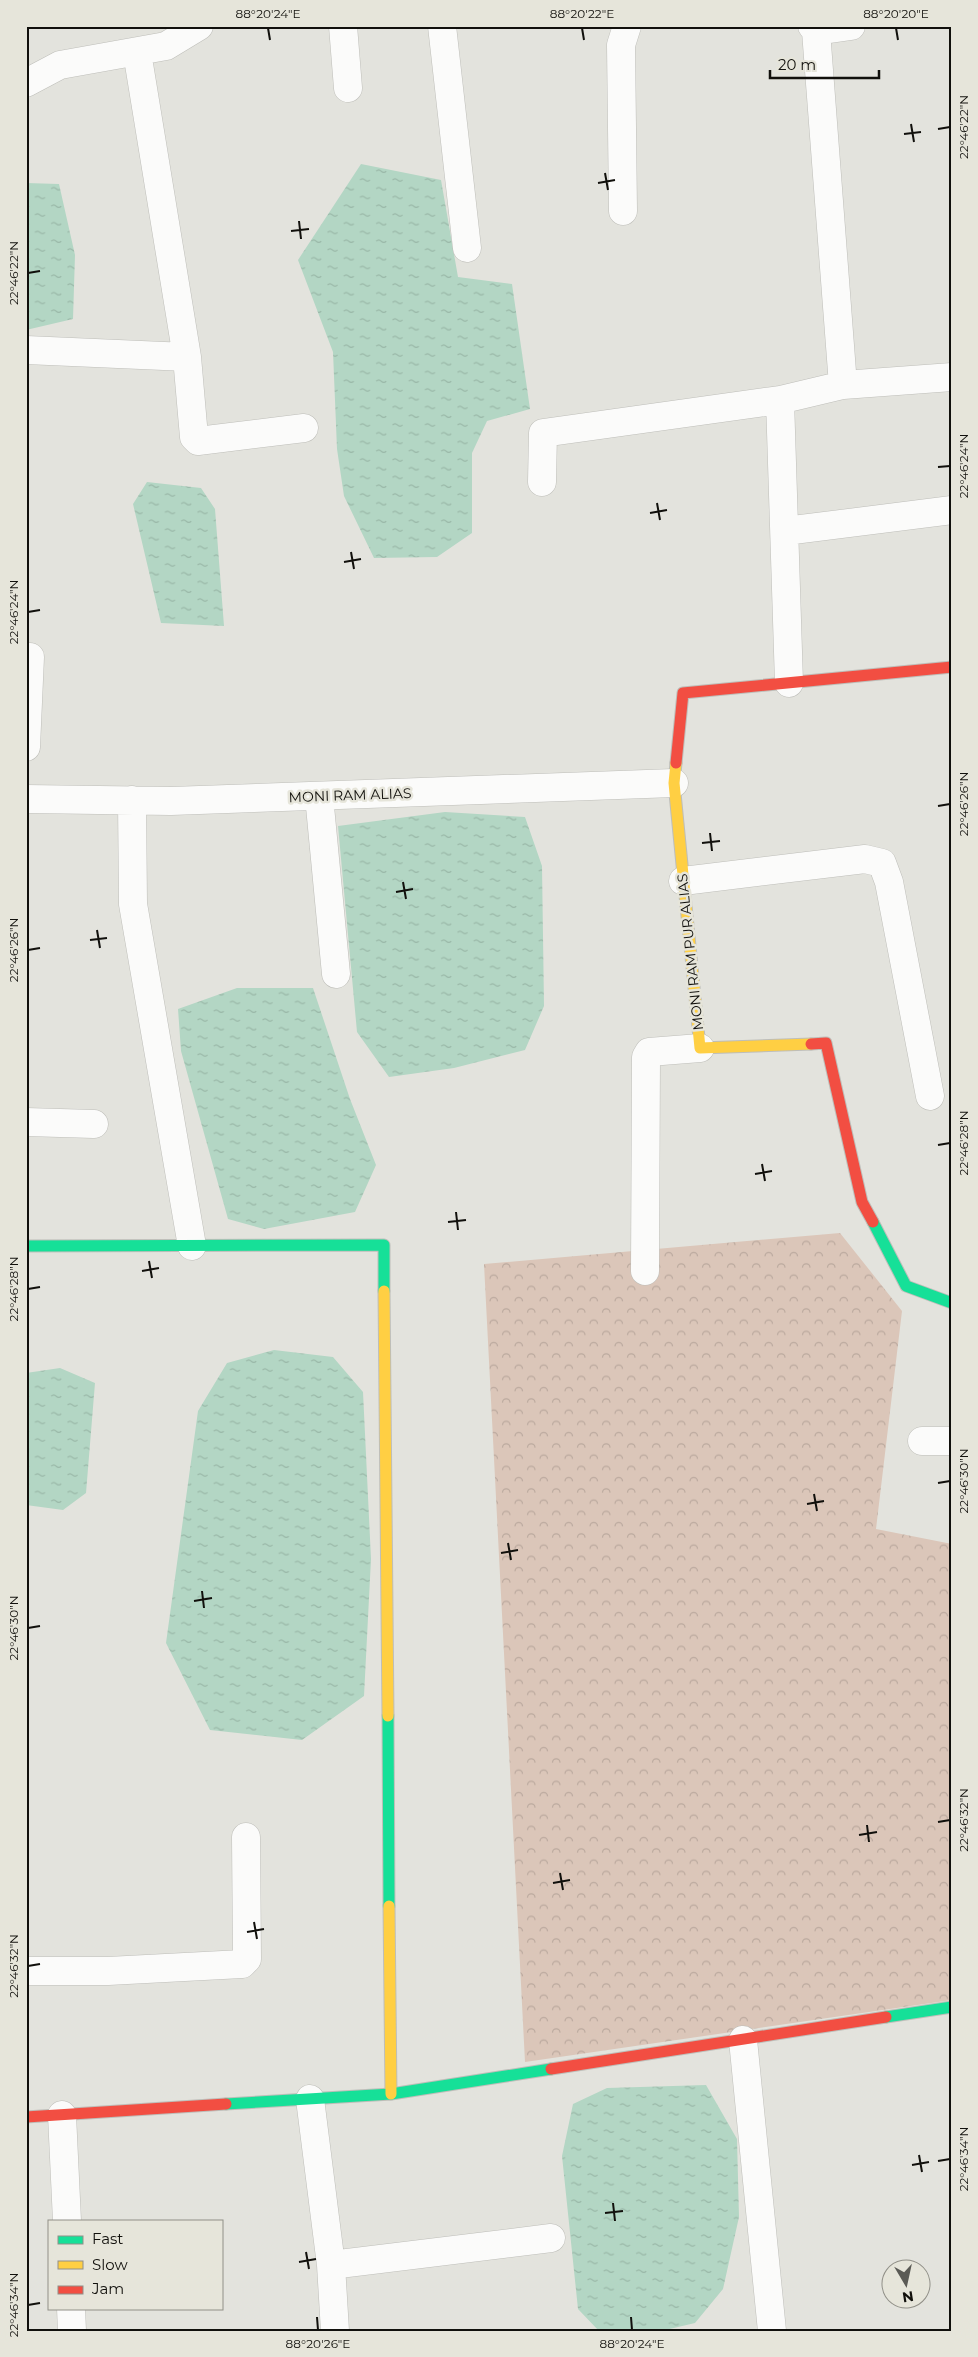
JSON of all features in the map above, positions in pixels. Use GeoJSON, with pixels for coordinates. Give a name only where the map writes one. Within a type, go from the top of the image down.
{"type":"FeatureCollection","features":[{"type":"Feature","properties":{"kind":"street"},"geometry":{"type":"LineString","coordinates":[[26,83],[60,65],[166,46],[199,26]]}},
{"type":"Feature","properties":{"kind":"street"},"geometry":{"type":"LineString","coordinates":[[343,26],[348,88]]}},
{"type":"Feature","properties":{"kind":"street"},"geometry":{"type":"LineString","coordinates":[[442,26],[467,248]]}},
{"type":"Feature","properties":{"kind":"street"},"geometry":{"type":"LineString","coordinates":[[623,211],[621,45],[627,26]]}},
{"type":"Feature","properties":{"kind":"street"},"geometry":{"type":"LineString","coordinates":[[844,385],[814,29],[851,26]]}},
{"type":"Feature","properties":{"kind":"street"},"geometry":{"type":"LineString","coordinates":[[137,52],[187,357],[192,431],[198,441],[304,428]]}},
{"type":"Feature","properties":{"kind":"street"},"geometry":{"type":"LineString","coordinates":[[26,350],[187,357]]}},
{"type":"Feature","properties":{"kind":"street"},"geometry":{"type":"LineString","coordinates":[[542,482],[543,433],[780,400],[844,385],[952,377]]}},
{"type":"Feature","properties":{"kind":"street"},"geometry":{"type":"LineString","coordinates":[[780,400],[789,683],[952,667]]}},
{"type":"Feature","properties":{"kind":"street"},"geometry":{"type":"LineString","coordinates":[[784,531],[952,510]]}},
{"type":"Feature","properties":{"kind":"street"},"geometry":{"type":"LineString","coordinates":[[26,657],[30,658],[26,747]]}},
{"type":"Feature","properties":{"kind":"street","name":"MONI RAM PUR ALIAS"},"geometry":{"type":"LineString","coordinates":[[789,683],[683,693],[674,783],[700,1048],[826,1043],[862,1202],[906,1286],[952,1303]]}},
{"type":"Feature","properties":{"kind":"street","name":"MONI RAM ALIAS"},"geometry":{"type":"LineString","coordinates":[[26,798],[132,800],[319,796],[674,783]]}},
{"type":"Feature","properties":{"kind":"street"},"geometry":{"type":"LineString","coordinates":[[319,796],[336,974]]}},
{"type":"Feature","properties":{"kind":"street"},"geometry":{"type":"LineString","coordinates":[[132,800],[132,904],[192,1246]]}},
{"type":"Feature","properties":{"kind":"street"},"geometry":{"type":"LineString","coordinates":[[683,881],[865,859],[882,863],[889,882],[930,1096]]}},
{"type":"Feature","properties":{"kind":"street"},"geometry":{"type":"LineString","coordinates":[[645,1271],[646,1057],[649,1052],[700,1048]]}},
{"type":"Feature","properties":{"kind":"street"},"geometry":{"type":"LineString","coordinates":[[26,1122],[94,1124]]}},
{"type":"Feature","properties":{"kind":"street"},"geometry":{"type":"LineString","coordinates":[[26,1246],[384,1245],[391,2094]]}},
{"type":"Feature","properties":{"kind":"street"},"geometry":{"type":"LineString","coordinates":[[922,1442],[952,1442]]}},
{"type":"Feature","properties":{"kind":"street"},"geometry":{"type":"LineString","coordinates":[[26,1971],[108,1971],[242,1964],[247,1959],[246,1837]]}},
{"type":"Feature","properties":{"kind":"street"},"geometry":{"type":"LineString","coordinates":[[26,2117],[391,2094],[952,2007]]}},
{"type":"Feature","properties":{"kind":"street"},"geometry":{"type":"LineString","coordinates":[[743,2040],[772,2331]]}},
{"type":"Feature","properties":{"kind":"street"},"geometry":{"type":"LineString","coordinates":[[310,2099],[331,2265],[335,2331]]}},
{"type":"Feature","properties":{"kind":"street"},"geometry":{"type":"LineString","coordinates":[[62,2115],[67,2220]]}},
{"type":"Feature","properties":{"kind":"street"},"geometry":{"type":"LineString","coordinates":[[331,2265],[551,2238]]}},
{"type":"Feature","properties":{"kind":"street"},"geometry":{"type":"LineString","coordinates":[[71,2310],[72,2331]]}},
{"type":"Feature","properties":{"kind":"green space"},"geometry":{"type":"Polygon","coordinates":[[[840,1233],[902,1311],[876,1529],[952,1544],[952,2000],[525,2062],[484,1264],[840,1233]]]}},
{"type":"Feature","properties":{"kind":"water"},"geometry":{"type":"Polygon","coordinates":[[[361,164],[441,180],[458,277],[512,284],[530,409],[487,421],[472,453],[472,533],[437,557],[374,558],[344,496],[337,449],[333,352],[298,260],[361,164]]]}},
{"type":"Feature","properties":{"kind":"water"},"geometry":{"type":"Polygon","coordinates":[[[26,183],[59,184],[75,255],[73,319],[26,330],[26,183]]]}},
{"type":"Feature","properties":{"kind":"water"},"geometry":{"type":"Polygon","coordinates":[[[147,482],[201,488],[215,509],[224,626],[161,623],[133,504],[147,482]]]}},
{"type":"Feature","properties":{"kind":"water"},"geometry":{"type":"Polygon","coordinates":[[[445,812],[525,817],[542,866],[544,1006],[525,1050],[454,1068],[389,1077],[357,1032],[338,826],[445,812]]]}},
{"type":"Feature","properties":{"kind":"water"},"geometry":{"type":"Polygon","coordinates":[[[237,988],[313,988],[350,1099],[376,1165],[355,1212],[264,1229],[228,1219],[181,1051],[178,1009],[237,988]]]}},
{"type":"Feature","properties":{"kind":"water"},"geometry":{"type":"Polygon","coordinates":[[[274,1350],[333,1357],[363,1392],[371,1559],[364,1696],[302,1740],[210,1730],[166,1643],[198,1411],[227,1363],[274,1350]]]}},
{"type":"Feature","properties":{"kind":"water"},"geometry":{"type":"Polygon","coordinates":[[[60,1368],[95,1383],[86,1493],[63,1510],[26,1505],[26,1373],[60,1368]]]}},
{"type":"Feature","properties":{"kind":"water"},"geometry":{"type":"Polygon","coordinates":[[[706,2085],[737,2139],[739,2217],[723,2289],[695,2323],[661,2331],[599,2331],[578,2309],[562,2156],[573,2104],[607,2088],[706,2085]]]}},
{"type":"Feature","properties":{"kind":"traffic: fast"},"geometry":{"type":"LineString","coordinates":[[873,1222],[906,1286],[952,1303]]}},
{"type":"Feature","properties":{"kind":"traffic: fast"},"geometry":{"type":"LineString","coordinates":[[26,1246],[384,1245],[384,1291]]}},
{"type":"Feature","properties":{"kind":"traffic: fast"},"geometry":{"type":"LineString","coordinates":[[388,1716],[389,1906]]}},
{"type":"Feature","properties":{"kind":"traffic: fast"},"geometry":{"type":"LineString","coordinates":[[886,2017],[952,2007]]}},
{"type":"Feature","properties":{"kind":"traffic: fast"},"geometry":{"type":"LineString","coordinates":[[226,2104],[391,2094],[551,2069]]}},
{"type":"Feature","properties":{"kind":"traffic: slow"},"geometry":{"type":"LineString","coordinates":[[676,763],[674,783],[700,1048],[811,1044]]}},
{"type":"Feature","properties":{"kind":"traffic: slow"},"geometry":{"type":"LineString","coordinates":[[384,1291],[388,1716]]}},
{"type":"Feature","properties":{"kind":"traffic: slow"},"geometry":{"type":"LineString","coordinates":[[389,1906],[391,2094]]}},
{"type":"Feature","properties":{"kind":"traffic: jam"},"geometry":{"type":"LineString","coordinates":[[676,763],[683,693],[952,667]]}},
{"type":"Feature","properties":{"kind":"traffic: jam"},"geometry":{"type":"LineString","coordinates":[[811,1044],[826,1043],[862,1202],[873,1222]]}},
{"type":"Feature","properties":{"kind":"traffic: jam"},"geometry":{"type":"LineString","coordinates":[[551,2069],[886,2017]]}},
{"type":"Feature","properties":{"kind":"traffic: jam"},"geometry":{"type":"LineString","coordinates":[[26,2117],[226,2104]]}}]}
